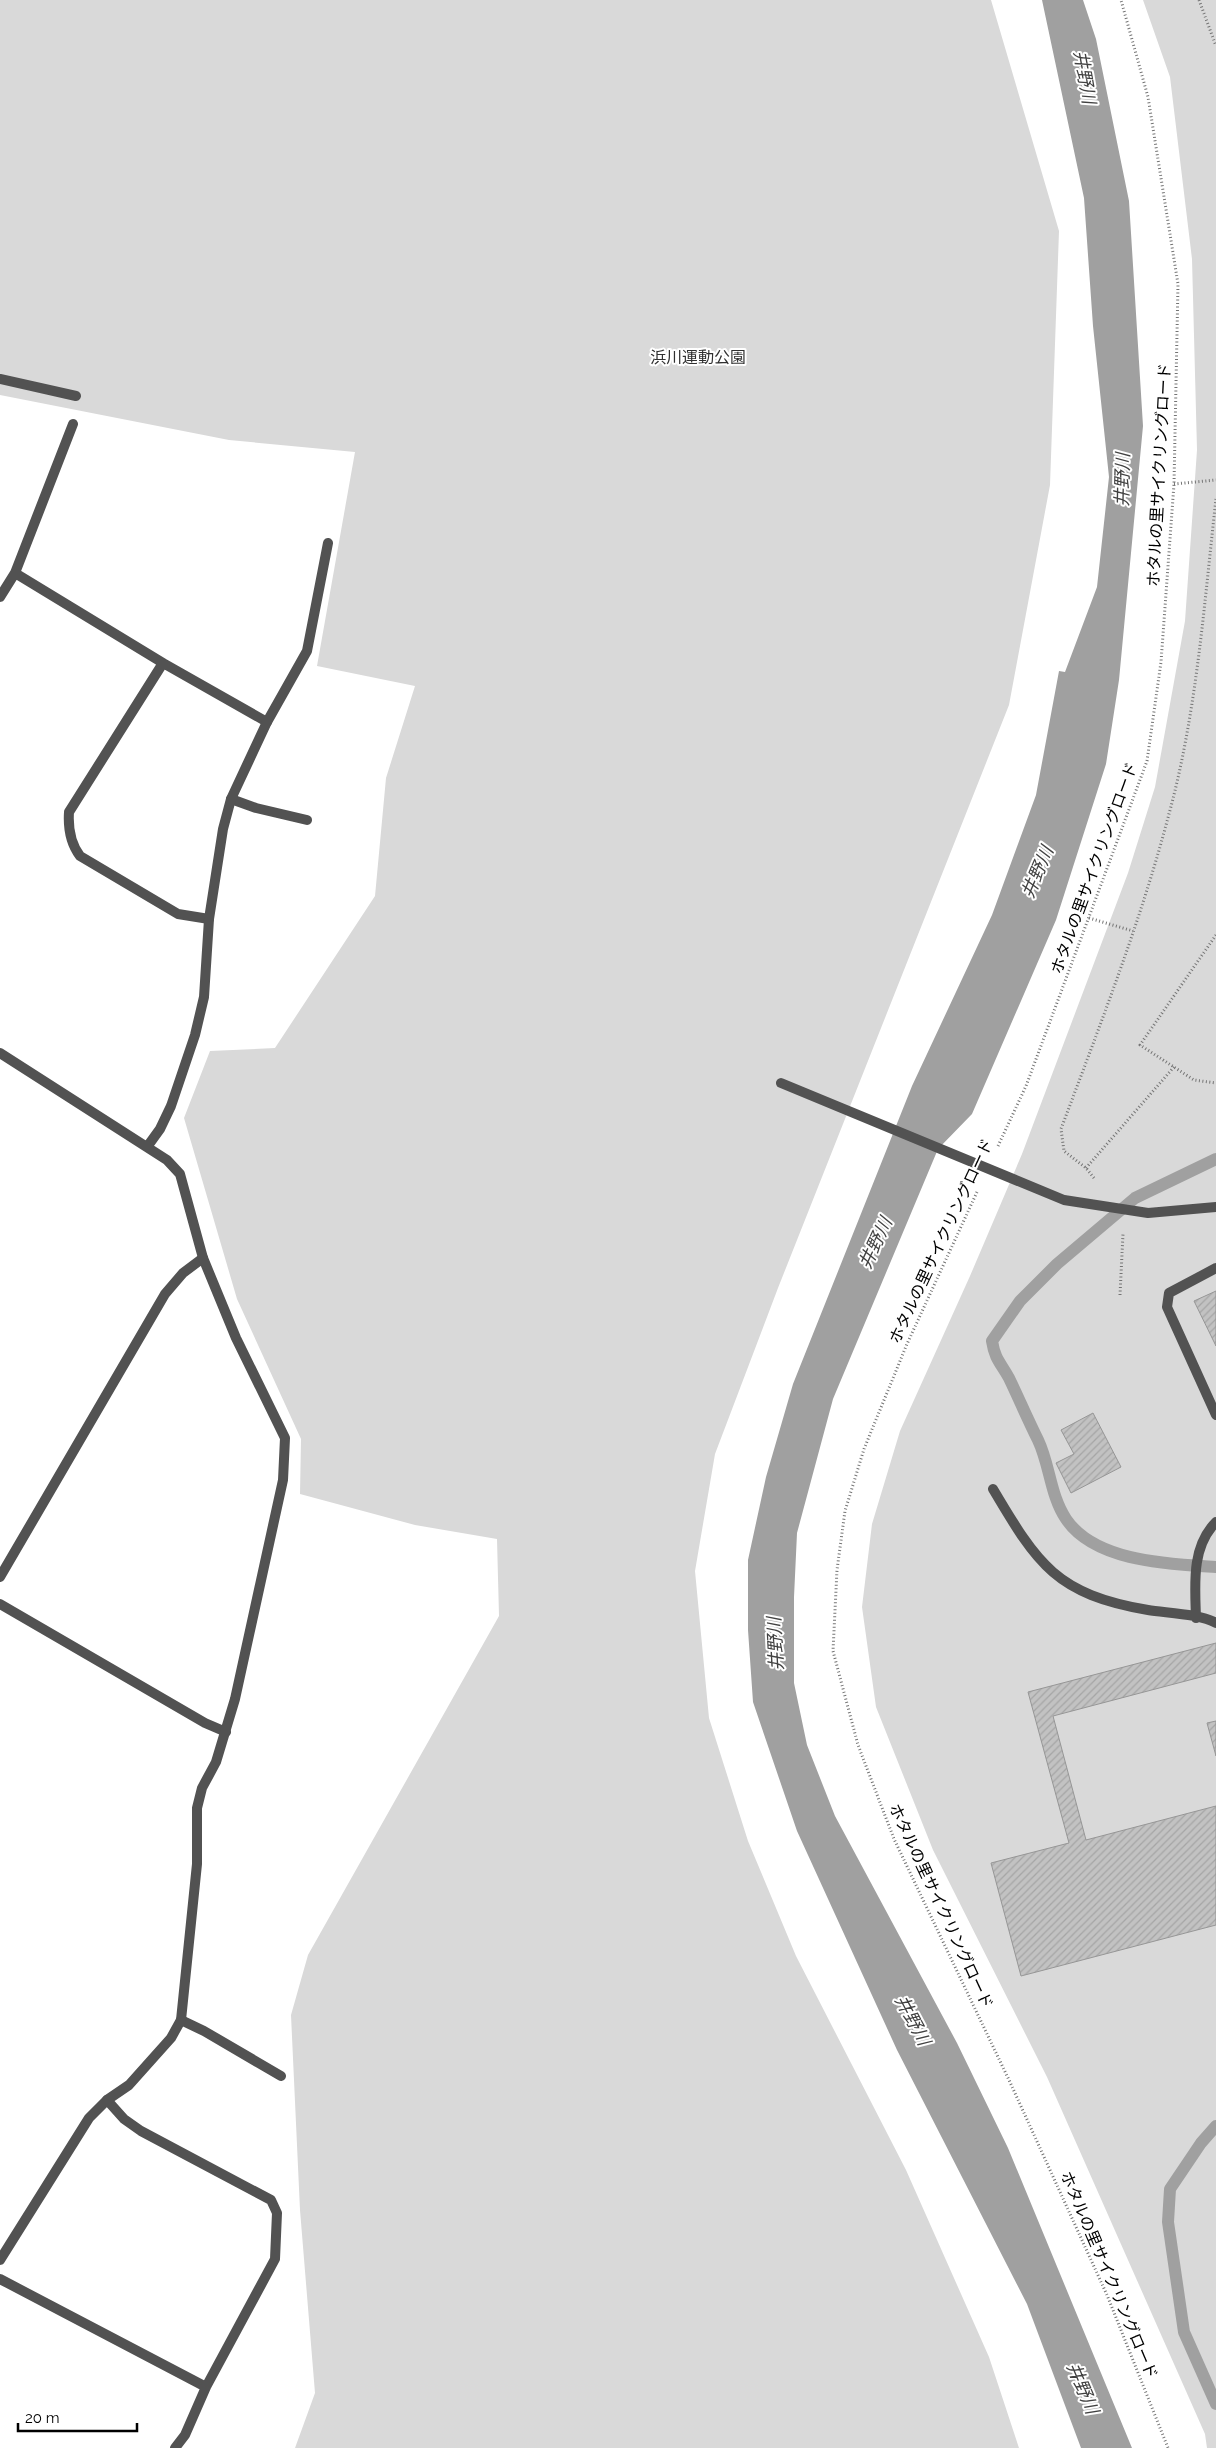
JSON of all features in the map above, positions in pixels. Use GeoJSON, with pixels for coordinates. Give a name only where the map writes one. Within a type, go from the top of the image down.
{"type":"FeatureCollection","features":[{"type":"Feature","properties":{"kind":"street"},"geometry":{"type":"LineString","coordinates":[[0,379],[76,396]]}},
{"type":"Feature","properties":{"kind":"street"},"geometry":{"type":"LineString","coordinates":[[0,598],[14,573],[73,424]]}},
{"type":"Feature","properties":{"kind":"street"},"geometry":{"type":"LineString","coordinates":[[147,1147],[160,1129],[171,1106],[195,1035],[204,997],[210,919],[223,829],[231,799],[266,722],[307,651],[328,543]]}},
{"type":"Feature","properties":{"kind":"street"},"geometry":{"type":"LineString","coordinates":[[14,573],[163,663],[266,722]]}},
{"type":"Feature","properties":{"kind":"street"},"geometry":{"type":"LineString","coordinates":[[163,663],[69,812],[68,820],[74,848],[80,856],[178,914],[210,919]]}},
{"type":"Feature","properties":{"kind":"street"},"geometry":{"type":"LineString","coordinates":[[231,799],[256,808],[307,820]]}},
{"type":"Feature","properties":{"kind":"street"},"geometry":{"type":"LineString","coordinates":[[0,1053],[167,1160],[180,1174],[203,1258],[236,1338],[285,1438],[283,1480],[226,1732],[216,1762],[202,1788],[197,1808],[197,1864],[181,2020],[171,2038],[129,2085],[108,2100],[89,2118],[77,2134],[0,2260]]}},
{"type":"Feature","properties":{"kind":"street"},"geometry":{"type":"LineString","coordinates":[[781,1083],[1064,1200],[1148,1213],[1216,1206]]}},
{"type":"Feature","properties":{"kind":"street"},"geometry":{"type":"LineString","coordinates":[[0,1577],[165,1294],[183,1273],[203,1258]]}},
{"type":"Feature","properties":{"kind":"street"},"geometry":{"type":"LineString","coordinates":[[1216,1268],[1169,1294],[1167,1307],[1216,1415]]}},
{"type":"Feature","properties":{"kind":"street"},"geometry":{"type":"LineString","coordinates":[[993,1489],[1035,1556],[1067,1584],[1080,1591],[1128,1606],[1216,1623]]}},
{"type":"Feature","properties":{"kind":"street"},"geometry":{"type":"LineString","coordinates":[[1196,1618],[1199,1547],[1216,1522]]}},
{"type":"Feature","properties":{"kind":"street"},"geometry":{"type":"LineString","coordinates":[[0,1604],[204,1724],[226,1732]]}},
{"type":"Feature","properties":{"kind":"street"},"geometry":{"type":"LineString","coordinates":[[181,2020],[204,2031],[280,2076]]}},
{"type":"Feature","properties":{"kind":"street"},"geometry":{"type":"LineString","coordinates":[[108,2100],[124,2119],[141,2131],[271,2200],[277,2213],[275,2259],[206,2387],[185,2435],[175,2448]]}},
{"type":"Feature","properties":{"kind":"street"},"geometry":{"type":"LineString","coordinates":[[0,2279],[206,2387]]}},
{"type":"Feature","properties":{"kind":"path","name":"ホタルの里サイクリングロード"},"geometry":{"type":"LineString","coordinates":[[997,1148],[1026,1086],[1147,761],[1160,662],[1174,484],[1178,284],[1148,98],[1121,0]]}},
{"type":"Feature","properties":{"kind":"path"},"geometry":{"type":"LineString","coordinates":[[1199,0],[1216,46]]}},
{"type":"Feature","properties":{"kind":"path"},"geometry":{"type":"LineString","coordinates":[[1174,484],[1216,480]]}},
{"type":"Feature","properties":{"kind":"path"},"geometry":{"type":"LineString","coordinates":[[1064,1151],[1061,1129],[1133,931],[1169,814],[1186,739],[1201,634],[1216,499]]}},
{"type":"Feature","properties":{"kind":"path"},"geometry":{"type":"LineString","coordinates":[[1089,918],[1133,931]]}},
{"type":"Feature","properties":{"kind":"path"},"geometry":{"type":"LineString","coordinates":[[1216,935],[1140,1045],[1194,1080],[1216,1083]]}},
{"type":"Feature","properties":{"kind":"path"},"geometry":{"type":"LineString","coordinates":[[1086,1168],[1174,1067]]}},
{"type":"Feature","properties":{"kind":"path","name":"ホタルの里サイクリングロード"},"geometry":{"type":"LineString","coordinates":[[981,1184],[907,1344],[864,1449],[845,1511],[837,1570],[833,1651],[858,1745],[894,1839],[1009,2080],[1107,2295],[1168,2448]]}},
{"type":"Feature","properties":{"kind":"green space","name":"浜川運動公園"},"geometry":{"type":"Polygon","coordinates":[[[0,0],[991,0],[1059,231],[1050,485],[1009,705],[778,1288],[715,1454],[695,1571],[709,1718],[748,1841],[796,1956],[906,2170],[989,2357],[1019,2448],[295,2448],[315,2393],[300,2210],[291,2015],[308,1955],[499,1616],[497,1539],[415,1525],[300,1494],[301,1439],[237,1299],[184,1118],[210,1051],[275,1048],[375,896],[386,778],[415,686],[317,666],[355,452],[229,440],[0,395],[0,0]]]}},
{"type":"Feature","properties":{"kind":"green space"},"geometry":{"type":"Polygon","coordinates":[[[1143,0],[1216,0],[1216,2448],[1207,2448],[1205,2434],[1047,2077],[933,1850],[876,1707],[862,1607],[872,1524],[900,1431],[970,1276],[1022,1154],[1128,873],[1155,787],[1185,621],[1197,450],[1192,259],[1170,77],[1143,0]]]}},
{"type":"Feature","properties":{"kind":"water","name":"井野川"},"geometry":{"type":"Polygon","coordinates":[[[1042,0],[1083,0],[1096,39],[1129,201],[1143,426],[1119,680],[1106,764],[1056,920],[972,1114],[938,1149],[833,1399],[797,1533],[794,1597],[794,1683],[807,1745],[835,1816],[957,2043],[1008,2148],[1132,2448],[1081,2448],[1027,2304],[897,2050],[797,1831],[753,1702],[748,1630],[748,1560],[766,1477],[793,1384],[912,1086],[992,915],[1036,795],[1059,671],[1065,672],[1097,587],[1109,477],[1093,326],[1084,198],[1042,0]]]}},
{"type":"Feature","properties":{"kind":"building"},"geometry":{"type":"Polygon","coordinates":[[[1216,1291],[1216,1346],[1194,1301],[1216,1291]]]}},
{"type":"Feature","properties":{"kind":"building"},"geometry":{"type":"Polygon","coordinates":[[[1093,1413],[1121,1467],[1071,1493],[1056,1463],[1074,1454],[1061,1430],[1093,1413]]]}},
{"type":"Feature","properties":{"kind":"building"},"geometry":{"type":"Polygon","coordinates":[[[1216,1643],[1216,1673],[1053,1716],[1086,1840],[1216,1806],[1216,1925],[1021,1976],[991,1863],[1069,1843],[1028,1692],[1216,1643]]]}},
{"type":"Feature","properties":{"kind":"building"},"geometry":{"type":"Polygon","coordinates":[[[1216,1721],[1216,1756],[1207,1723],[1216,1721]]]}},
{"type":"Feature","properties":{"kind":"waterway"},"geometry":{"type":"LineString","coordinates":[[1216,1159],[1135,1198],[1057,1264],[1020,1301],[992,1341],[997,1357],[1038,1440],[1061,1510],[1066,1519],[1079,1533],[1095,1544],[1134,1558],[1156,1562],[1216,1567]]}},
{"type":"Feature","properties":{"kind":"waterway"},"geometry":{"type":"LineString","coordinates":[[1216,2126],[1201,2143],[1170,2189],[1168,2222],[1184,2332],[1216,2404]]}}]}
